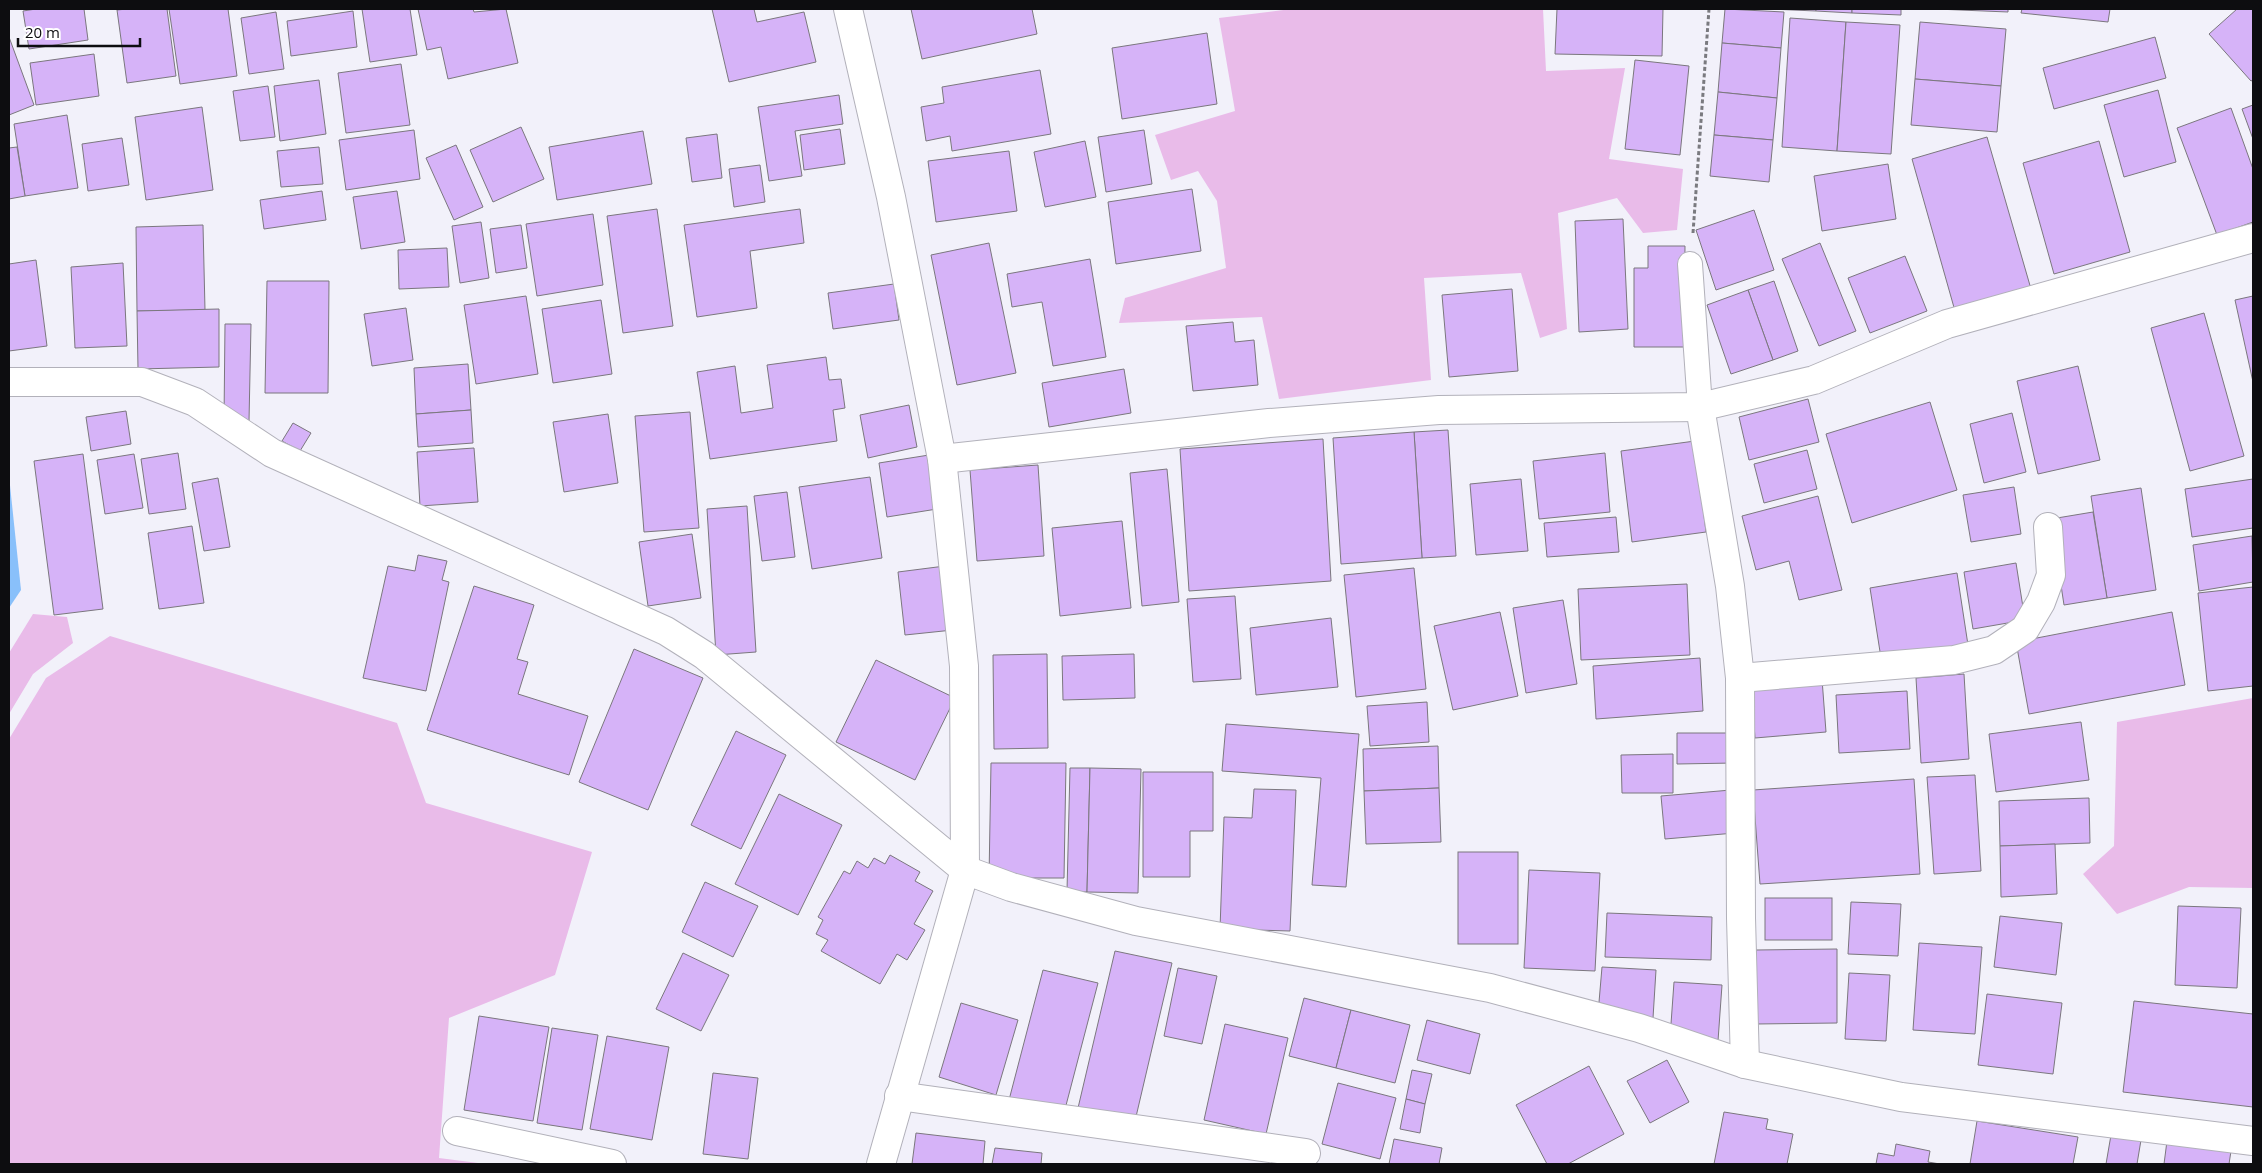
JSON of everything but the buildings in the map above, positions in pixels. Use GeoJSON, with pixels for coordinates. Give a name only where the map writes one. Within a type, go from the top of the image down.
{"type":"FeatureCollection","features":[{"type":"Feature","properties":{"kind":"street"},"geometry":{"type":"LineString","coordinates":[[848,9],[891,197],[942,459],[964,666],[965,870],[880,1164]]}},
{"type":"Feature","properties":{"kind":"street"},"geometry":{"type":"LineString","coordinates":[[942,459],[1269,423],[1429,411],[1700,407],[1814,380],[1947,324],[2253,238]]}},
{"type":"Feature","properties":{"kind":"street"},"geometry":{"type":"LineString","coordinates":[[9,382],[142,382],[195,402],[272,452],[666,631],[704,655],[965,870],[1012,887],[1136,921],[1490,988],[1639,1028],[1745,1064],[1901,1096],[2253,1142]]}},
{"type":"Feature","properties":{"kind":"street"},"geometry":{"type":"LineString","coordinates":[[1700,407],[1730,586],[1740,678],[1741,918],[1745,1064]]}},
{"type":"Feature","properties":{"kind":"street"},"geometry":{"type":"LineString","coordinates":[[1740,678],[1954,660],[1994,650],[2025,628],[2041,602],[2051,575],[2048,527]]}},
{"type":"Feature","properties":{"kind":"street"},"geometry":{"type":"LineString","coordinates":[[899,1096],[1306,1153]]}},
{"type":"Feature","properties":{"kind":"street"},"geometry":{"type":"LineString","coordinates":[[457,1131],[612,1164]]}},
{"type":"Feature","properties":{"kind":"lane"},"geometry":{"type":"LineString","coordinates":[[1690,264],[1700,407]]}},
{"type":"Feature","properties":{"kind":"path"},"geometry":{"type":"LineString","coordinates":[[1690,264],[1709,9]]}},
{"type":"Feature","properties":{"kind":"shaded area"},"geometry":{"type":"Polygon","coordinates":[[[1291,9],[1543,9],[1546,71],[1625,68],[1609,159],[1683,169],[1677,230],[1643,233],[1617,198],[1558,213],[1567,329],[1540,338],[1521,273],[1424,278],[1431,380],[1279,399],[1262,317],[1119,323],[1125,298],[1226,268],[1217,201],[1198,171],[1171,180],[1155,135],[1235,111],[1219,18],[1291,9]]]}},
{"type":"Feature","properties":{"kind":"shaded area"},"geometry":{"type":"Polygon","coordinates":[[[33,614],[67,617],[73,643],[33,674],[9,714],[9,653],[33,614]]]}},
{"type":"Feature","properties":{"kind":"shaded area"},"geometry":{"type":"Polygon","coordinates":[[[110,636],[397,723],[426,803],[592,852],[555,975],[449,1018],[439,1158],[486,1164],[9,1164],[9,739],[46,678],[110,636]]]}},
{"type":"Feature","properties":{"kind":"shaded area"},"geometry":{"type":"Polygon","coordinates":[[[2253,698],[2253,888],[2189,887],[2117,914],[2083,874],[2114,846],[2117,722],[2253,698]]]}},
{"type":"Feature","properties":{"kind":"water"},"geometry":{"type":"Polygon","coordinates":[[[9,476],[21,590],[9,608],[9,476]]]}}]}
